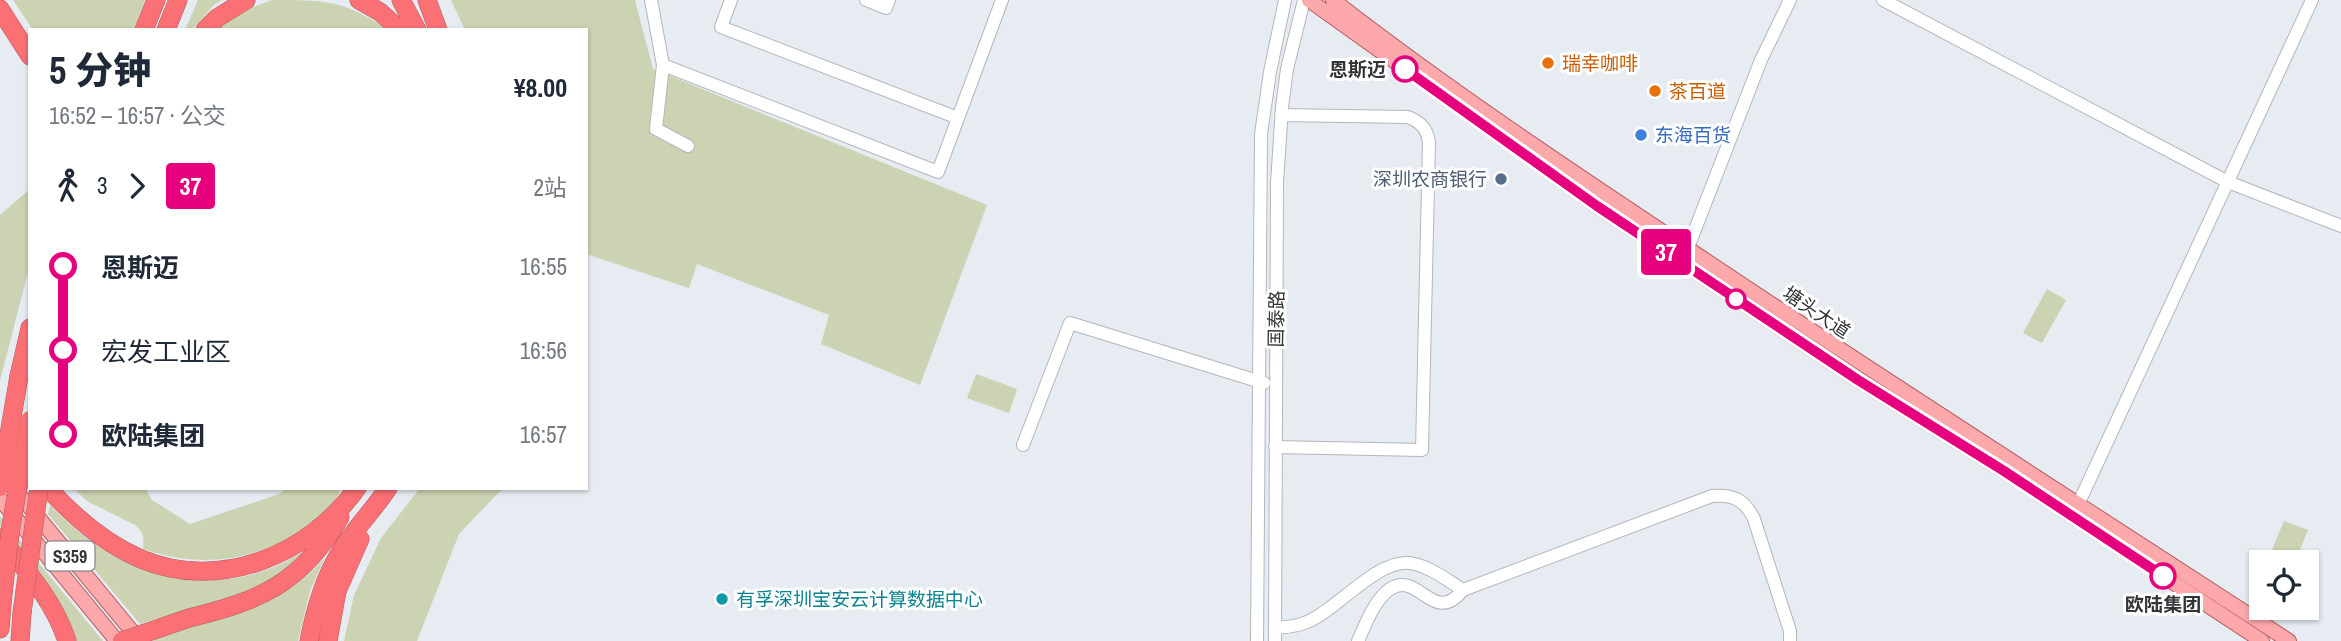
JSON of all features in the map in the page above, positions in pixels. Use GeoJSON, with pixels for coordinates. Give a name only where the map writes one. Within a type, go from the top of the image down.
{"type":"FeatureCollection","features":[{"type":"Feature","properties":{"kind":"highway"},"geometry":{"type":"LineString","coordinates":[[145,28],[156,0]]}},
{"type":"Feature","properties":{"kind":"highway"},"geometry":{"type":"LineString","coordinates":[[167,28],[178,0]]}},
{"type":"Feature","properties":{"kind":"highway"},"geometry":{"type":"LineString","coordinates":[[207,28],[217,18],[246,0]]}},
{"type":"Feature","properties":{"kind":"highway"},"geometry":{"type":"LineString","coordinates":[[359,0],[380,12],[398,28]]}},
{"type":"Feature","properties":{"kind":"highway"},"geometry":{"type":"LineString","coordinates":[[401,0],[416,28]]}},
{"type":"Feature","properties":{"kind":"highway"},"geometry":{"type":"LineString","coordinates":[[421,0],[437,25]]}},
{"type":"Feature","properties":{"kind":"highway"},"geometry":{"type":"LineString","coordinates":[[427,0],[437,25]]}},
{"type":"Feature","properties":{"kind":"highway"},"geometry":{"type":"LineString","coordinates":[[0,9],[28,53]]}},
{"type":"Feature","properties":{"kind":"highway"},"geometry":{"type":"LineString","coordinates":[[0,486],[28,337]]}},
{"type":"Feature","properties":{"kind":"highway"},"geometry":{"type":"LineString","coordinates":[[0,629],[11,526],[28,431]]}},
{"type":"Feature","properties":{"kind":"highway"},"geometry":{"type":"LineString","coordinates":[[0,436],[28,467]]}},
{"type":"Feature","properties":{"kind":"highway"},"geometry":{"type":"LineString","coordinates":[[20,641],[39,490]]}},
{"type":"Feature","properties":{"kind":"highway"},"geometry":{"type":"LineString","coordinates":[[50,490],[83,524],[120,548],[161,566],[192,570],[236,568],[275,556],[317,531],[356,491]]}},
{"type":"Feature","properties":{"kind":"highway"},"geometry":{"type":"LineString","coordinates":[[309,641],[313,619],[328,574],[350,537],[387,490]]}},
{"type":"Feature","properties":{"kind":"highway"},"geometry":{"type":"LineString","coordinates":[[120,641],[263,595],[311,560],[356,491]]}},
{"type":"Feature","properties":{"kind":"highway"},"geometry":{"type":"LineString","coordinates":[[328,641],[337,591],[375,507]]}},
{"type":"Feature","properties":{"kind":"highway"},"geometry":{"type":"LineString","coordinates":[[0,538],[45,595],[67,641]]}},
{"type":"Feature","properties":{"kind":"main road","name":"塘头大道"},"geometry":{"type":"LineString","coordinates":[[1306,0],[1337,6],[1511,146],[1685,256],[1865,385],[2289,641]]}},
{"type":"Feature","properties":{"kind":"main road","name":"S359"},"geometry":{"type":"LineString","coordinates":[[0,471],[140,641]]}},
{"type":"Feature","properties":{"kind":"main road","name":"S359"},"geometry":{"type":"LineString","coordinates":[[0,499],[120,641]]}},
{"type":"Feature","properties":{"kind":"main road","name":"塘头大道"},"geometry":{"type":"LineString","coordinates":[[2076,510],[2262,641]]}},
{"type":"Feature","properties":{"kind":"street"},"geometry":{"type":"LineString","coordinates":[[651,0],[663,65],[656,129],[688,146]]}},
{"type":"Feature","properties":{"kind":"street"},"geometry":{"type":"LineString","coordinates":[[731,0],[721,27],[958,118]]}},
{"type":"Feature","properties":{"kind":"street"},"geometry":{"type":"LineString","coordinates":[[866,0],[886,8],[889,0]]}},
{"type":"Feature","properties":{"kind":"street"},"geometry":{"type":"LineString","coordinates":[[663,65],[938,172],[1002,0]]}},
{"type":"Feature","properties":{"kind":"street","name":"国泰路"},"geometry":{"type":"LineString","coordinates":[[1257,641],[1261,134],[1285,0]]}},
{"type":"Feature","properties":{"kind":"street","name":"国泰路"},"geometry":{"type":"LineString","coordinates":[[1275,634],[1277,196],[1287,69],[1306,0]]}},
{"type":"Feature","properties":{"kind":"street"},"geometry":{"type":"LineString","coordinates":[[1685,256],[1761,60],[1790,0]]}},
{"type":"Feature","properties":{"kind":"street"},"geometry":{"type":"LineString","coordinates":[[1883,0],[2228,182],[2341,226]]}},
{"type":"Feature","properties":{"kind":"street"},"geometry":{"type":"LineString","coordinates":[[2076,510],[2312,0]]}},
{"type":"Feature","properties":{"kind":"street"},"geometry":{"type":"LineString","coordinates":[[1275,447],[1422,450],[1429,142],[1425,129],[1408,117],[1282,115]]}},
{"type":"Feature","properties":{"kind":"street"},"geometry":{"type":"LineString","coordinates":[[1023,445],[1070,323],[1275,386]]}},
{"type":"Feature","properties":{"kind":"street"},"geometry":{"type":"LineString","coordinates":[[1358,641],[1368,620],[1392,588],[1402,585],[1411,587],[1433,601],[1441,604],[1449,602],[1463,590],[1712,496],[1725,495],[1738,499],[1748,507],[1754,519],[1790,631],[1790,641]]}},
{"type":"Feature","properties":{"kind":"street"},"geometry":{"type":"LineString","coordinates":[[1275,634],[1308,622],[1391,566],[1408,563],[1425,568],[1463,590]]}},
{"type":"Feature","properties":{"kind":"green space"},"geometry":{"type":"Polygon","coordinates":[[[13,0],[145,0],[135,28],[32,28],[13,0]]]}},
{"type":"Feature","properties":{"kind":"green space"},"geometry":{"type":"Polygon","coordinates":[[[198,0],[222,0],[194,28],[186,28],[198,0]]]}},
{"type":"Feature","properties":{"kind":"green space"},"geometry":{"type":"Polygon","coordinates":[[[272,0],[306,0],[346,7],[385,28],[220,28],[240,12],[272,0]]]}},
{"type":"Feature","properties":{"kind":"green space"},"geometry":{"type":"Polygon","coordinates":[[[451,0],[635,0],[653,69],[987,205],[920,385],[821,344],[829,315],[697,264],[689,288],[588,255],[588,28],[464,28],[451,0]]]}},
{"type":"Feature","properties":{"kind":"green space"},"geometry":{"type":"Polygon","coordinates":[[[28,191],[28,272],[0,381],[0,215],[28,191]]]}},
{"type":"Feature","properties":{"kind":"green space"},"geometry":{"type":"Polygon","coordinates":[[[2047,289],[2066,300],[2042,343],[2023,333],[2047,289]]]}},
{"type":"Feature","properties":{"kind":"green space"},"geometry":{"type":"Polygon","coordinates":[[[976,374],[1017,389],[1009,413],[967,398],[976,374]]]}},
{"type":"Feature","properties":{"kind":"green space"},"geometry":{"type":"Polygon","coordinates":[[[75,490],[146,490],[152,500],[190,524],[284,490],[340,490],[330,507],[294,535],[253,553],[210,560],[188,559],[143,549],[143,536],[135,525],[87,501],[75,490]]]}},
{"type":"Feature","properties":{"kind":"green space"},"geometry":{"type":"Polygon","coordinates":[[[418,490],[501,490],[459,534],[417,641],[344,641],[354,595],[381,538],[418,490]]]}},
{"type":"Feature","properties":{"kind":"green space"},"geometry":{"type":"Polygon","coordinates":[[[50,505],[77,530],[106,551],[138,567],[172,577],[206,580],[241,577],[275,567],[308,548],[291,565],[252,589],[140,624],[48,514],[50,505]]]}},
{"type":"Feature","properties":{"kind":"green space"},"geometry":{"type":"Polygon","coordinates":[[[0,516],[103,641],[75,641],[51,591],[0,526],[0,516]]]}},
{"type":"Feature","properties":{"kind":"green space"},"geometry":{"type":"Polygon","coordinates":[[[2284,521],[2308,530],[2300,550],[2272,550],[2284,521]]]}},
{"type":"Feature","properties":{"kind":"green space"},"geometry":{"type":"Polygon","coordinates":[[[325,557],[310,591],[298,641],[154,641],[150,637],[222,618],[267,602],[288,590],[325,557]]]}},
{"type":"Feature","properties":{"kind":"bus line","name":"37"},"geometry":{"type":"LineString","coordinates":[[1405,69],[1597,206],[1858,380],[2004,471],[2163,576]]}},
{"type":"Feature","properties":{"kind":"place","name":"瑞幸咖啡"},"geometry":{"type":"Point","coordinates":[1548,63]}},
{"type":"Feature","properties":{"kind":"place","name":"恩斯迈"},"geometry":{"type":"Point","coordinates":[1405,69]}},
{"type":"Feature","properties":{"kind":"place","name":"茶百道"},"geometry":{"type":"Point","coordinates":[1655,91]}},
{"type":"Feature","properties":{"kind":"place","name":"东海百货"},"geometry":{"type":"Point","coordinates":[1641,135]}},
{"type":"Feature","properties":{"kind":"place","name":"深圳农商银行"},"geometry":{"type":"Point","coordinates":[1501,179]}},
{"type":"Feature","properties":{"kind":"place","name":"欧陆集团"},"geometry":{"type":"Point","coordinates":[2163,576]}},
{"type":"Feature","properties":{"kind":"place","name":"有孚深圳宝安云计算数据中心"},"geometry":{"type":"Point","coordinates":[722,599]}}]}
